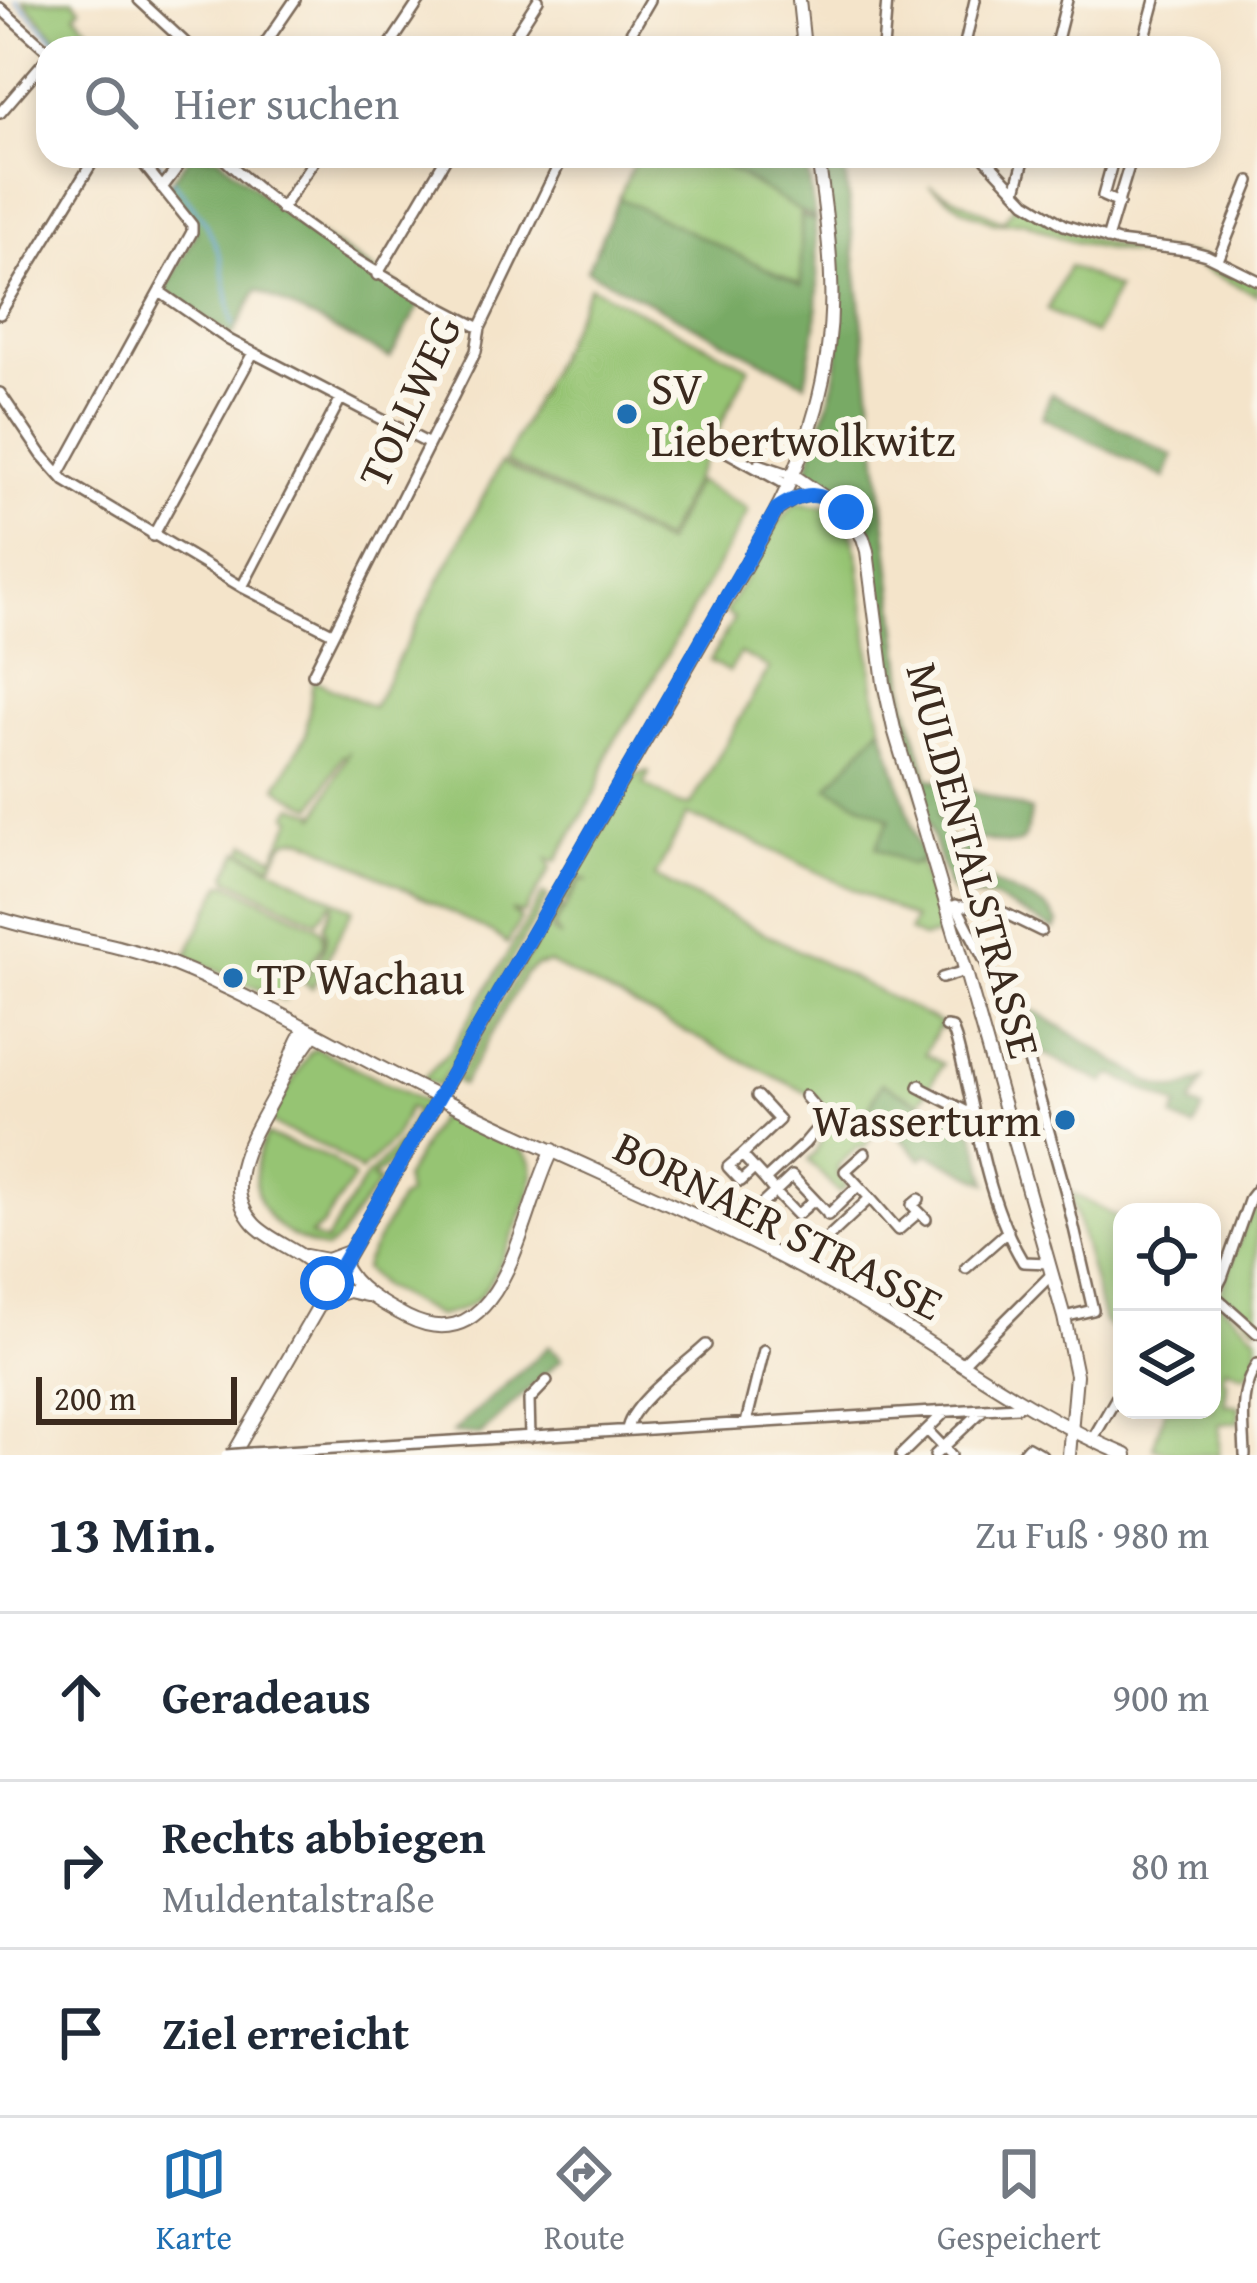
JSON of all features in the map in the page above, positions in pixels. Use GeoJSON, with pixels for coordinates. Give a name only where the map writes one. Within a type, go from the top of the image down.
{"type":"FeatureCollection","features":[{"type":"Feature","properties":{"kind":"main road"},"geometry":{"type":"LineString","coordinates":[[799,2],[803,36]]}},
{"type":"Feature","properties":{"kind":"main road"},"geometry":{"type":"LineString","coordinates":[[230,1455],[791,481],[817,407],[830,337],[832,280],[819,168]]}},
{"type":"Feature","properties":{"kind":"main road","name":"MULDENTALSTRASSE"},"geometry":{"type":"LineString","coordinates":[[791,481],[808,494],[832,501]]}},
{"type":"Feature","properties":{"kind":"main road","name":"MULDENTALSTRASSE"},"geometry":{"type":"LineString","coordinates":[[791,481],[832,501],[853,520],[867,551],[888,706],[952,906],[964,971],[1064,1317],[1076,1375],[1069,1455]]}},
{"type":"Feature","properties":{"kind":"main road"},"geometry":{"type":"LineString","coordinates":[[777,509],[808,494]]}},
{"type":"Feature","properties":{"kind":"main road","name":"BORNAER STRASSE"},"geometry":{"type":"LineString","coordinates":[[0,919],[144,954],[222,986],[439,1098],[790,1263],[886,1315],[1024,1403],[1126,1455]]}},
{"type":"Feature","properties":{"kind":"main road"},"geometry":{"type":"LineString","coordinates":[[275,1013],[293,1049]]}},
{"type":"Feature","properties":{"kind":"main road"},"geometry":{"type":"LineString","coordinates":[[309,1031],[242,1160],[238,1179],[240,1201],[250,1220],[322,1274],[324,1296]]}},
{"type":"Feature","properties":{"kind":"main road"},"geometry":{"type":"LineString","coordinates":[[285,1074],[293,1049],[309,1031]]}},
{"type":"Feature","properties":{"kind":"main road"},"geometry":{"type":"LineString","coordinates":[[525,1139],[543,1167]]}},
{"type":"Feature","properties":{"kind":"main road"},"geometry":{"type":"LineString","coordinates":[[347,1257],[351,1279],[408,1317],[434,1326],[462,1322],[476,1315],[498,1288],[557,1153]]}},
{"type":"Feature","properties":{"kind":"main road"},"geometry":{"type":"LineString","coordinates":[[539,1189],[543,1167],[557,1153]]}},
{"type":"Feature","properties":{"kind":"main road"},"geometry":{"type":"LineString","coordinates":[[297,1253],[327,1260],[347,1257]]}},
{"type":"Feature","properties":{"kind":"main road"},"geometry":{"type":"LineString","coordinates":[[324,1296],[348,1291],[378,1300]]}},
{"type":"Feature","properties":{"kind":"street"},"geometry":{"type":"LineString","coordinates":[[139,0],[177,36]]}},
{"type":"Feature","properties":{"kind":"street"},"geometry":{"type":"LineString","coordinates":[[270,36],[295,0]]}},
{"type":"Feature","properties":{"kind":"street"},"geometry":{"type":"LineString","coordinates":[[396,36],[420,0]]}},
{"type":"Feature","properties":{"kind":"street"},"geometry":{"type":"LineString","coordinates":[[515,36],[538,0]]}},
{"type":"Feature","properties":{"kind":"street"},"geometry":{"type":"LineString","coordinates":[[629,36],[650,0]]}},
{"type":"Feature","properties":{"kind":"street"},"geometry":{"type":"LineString","coordinates":[[884,36],[887,0]]}},
{"type":"Feature","properties":{"kind":"street"},"geometry":{"type":"LineString","coordinates":[[967,36],[976,0]]}},
{"type":"Feature","properties":{"kind":"street"},"geometry":{"type":"LineString","coordinates":[[1058,36],[1067,0]]}},
{"type":"Feature","properties":{"kind":"street"},"geometry":{"type":"LineString","coordinates":[[1145,36],[1155,0]]}},
{"type":"Feature","properties":{"kind":"street"},"geometry":{"type":"LineString","coordinates":[[0,8],[36,42]]}},
{"type":"Feature","properties":{"kind":"street"},"geometry":{"type":"LineString","coordinates":[[0,112],[36,68]]}},
{"type":"Feature","properties":{"kind":"street"},"geometry":{"type":"LineString","coordinates":[[0,314],[89,168]]}},
{"type":"Feature","properties":{"kind":"street"},"geometry":{"type":"LineString","coordinates":[[59,474],[192,232],[192,225],[147,168]]}},
{"type":"Feature","properties":{"kind":"street"},"geometry":{"type":"LineString","coordinates":[[163,188],[177,168]]}},
{"type":"Feature","properties":{"kind":"street"},"geometry":{"type":"LineString","coordinates":[[235,168],[281,209],[377,275],[480,328]]}},
{"type":"Feature","properties":{"kind":"street"},"geometry":{"type":"LineString","coordinates":[[281,209],[309,168]]}},
{"type":"Feature","properties":{"kind":"street"},"geometry":{"type":"LineString","coordinates":[[377,275],[440,168]]}},
{"type":"Feature","properties":{"kind":"street","name":"TOLLWEG"},"geometry":{"type":"LineString","coordinates":[[313,674],[476,351],[480,328],[557,168]]}},
{"type":"Feature","properties":{"kind":"street"},"geometry":{"type":"LineString","coordinates":[[994,168],[1041,213],[1064,224],[1107,239],[1186,250],[1257,280]]}},
{"type":"Feature","properties":{"kind":"street"},"geometry":{"type":"LineString","coordinates":[[1016,191],[1022,168]]}},
{"type":"Feature","properties":{"kind":"street"},"geometry":{"type":"LineString","coordinates":[[1111,168],[1103,196],[1119,202]]}},
{"type":"Feature","properties":{"kind":"street"},"geometry":{"type":"LineString","coordinates":[[1107,239],[1129,168]]}},
{"type":"Feature","properties":{"kind":"street"},"geometry":{"type":"LineString","coordinates":[[1218,260],[1250,181]]}},
{"type":"Feature","properties":{"kind":"street"},"geometry":{"type":"LineString","coordinates":[[160,292],[253,353],[429,444]]}},
{"type":"Feature","properties":{"kind":"street"},"geometry":{"type":"LineString","coordinates":[[153,536],[253,353]]}},
{"type":"Feature","properties":{"kind":"street"},"geometry":{"type":"LineString","coordinates":[[0,393],[65,481],[153,536],[332,634]]}},
{"type":"Feature","properties":{"kind":"street"},"geometry":{"type":"LineString","coordinates":[[242,587],[341,398]]}},
{"type":"Feature","properties":{"kind":"street","name":"MULDENTALSTRASSE"},"geometry":{"type":"LineString","coordinates":[[711,442],[791,481]]}},
{"type":"Feature","properties":{"kind":"street"},"geometry":{"type":"LineString","coordinates":[[1041,931],[990,906],[952,906],[1020,1029],[1065,1189],[1093,1310],[1064,1317]]}},
{"type":"Feature","properties":{"kind":"street"},"geometry":{"type":"LineString","coordinates":[[942,978],[964,971]]}},
{"type":"Feature","properties":{"kind":"street"},"geometry":{"type":"LineString","coordinates":[[949,1028],[1008,1231],[1023,1262],[1051,1269],[962,1364]]}},
{"type":"Feature","properties":{"kind":"street"},"geometry":{"type":"LineString","coordinates":[[920,1085],[973,1115]]}},
{"type":"Feature","properties":{"kind":"street"},"geometry":{"type":"LineString","coordinates":[[754,1169],[741,1181],[728,1167],[779,1120],[757,1095]]}},
{"type":"Feature","properties":{"kind":"street"},"geometry":{"type":"LineString","coordinates":[[765,1180],[825,1119],[805,1096]]}},
{"type":"Feature","properties":{"kind":"street"},"geometry":{"type":"LineString","coordinates":[[865,1153],[845,1171],[898,1230],[922,1215],[913,1205],[919,1198]]}},
{"type":"Feature","properties":{"kind":"street"},"geometry":{"type":"LineString","coordinates":[[742,1155],[797,1215],[814,1200]]}},
{"type":"Feature","properties":{"kind":"street"},"geometry":{"type":"LineString","coordinates":[[708,1194],[746,1219],[792,1176],[839,1227]]}},
{"type":"Feature","properties":{"kind":"street"},"geometry":{"type":"LineString","coordinates":[[828,1214],[858,1186]]}},
{"type":"Feature","properties":{"kind":"street"},"geometry":{"type":"LineString","coordinates":[[1065,1189],[1081,1191]]}},
{"type":"Feature","properties":{"kind":"street"},"geometry":{"type":"LineString","coordinates":[[1221,1275],[1257,1189]]}},
{"type":"Feature","properties":{"kind":"street"},"geometry":{"type":"LineString","coordinates":[[790,1263],[801,1252],[821,1244],[870,1198]]}},
{"type":"Feature","properties":{"kind":"street"},"geometry":{"type":"LineString","coordinates":[[967,1268],[1008,1231]]}},
{"type":"Feature","properties":{"kind":"street"},"geometry":{"type":"LineString","coordinates":[[977,1258],[986,1268]]}},
{"type":"Feature","properties":{"kind":"street"},"geometry":{"type":"LineString","coordinates":[[1221,1303],[1257,1333]]}},
{"type":"Feature","properties":{"kind":"street"},"geometry":{"type":"LineString","coordinates":[[627,1430],[641,1405],[706,1345]]}},
{"type":"Feature","properties":{"kind":"street"},"geometry":{"type":"LineString","coordinates":[[746,1423],[764,1350]]}},
{"type":"Feature","properties":{"kind":"street"},"geometry":{"type":"LineString","coordinates":[[1245,1455],[1244,1393],[1257,1364]]}},
{"type":"Feature","properties":{"kind":"street"},"geometry":{"type":"LineString","coordinates":[[530,1437],[529,1400],[548,1381]]}},
{"type":"Feature","properties":{"kind":"street"},"geometry":{"type":"LineString","coordinates":[[230,1455],[1024,1403]]}},
{"type":"Feature","properties":{"kind":"street"},"geometry":{"type":"LineString","coordinates":[[1093,1440],[1113,1404]]}},
{"type":"Feature","properties":{"kind":"street"},"geometry":{"type":"LineString","coordinates":[[927,1430],[943,1452],[984,1408]]}},
{"type":"Feature","properties":{"kind":"street"},"geometry":{"type":"LineString","coordinates":[[901,1455],[946,1411]]}},
{"type":"Feature","properties":{"kind":"street"},"geometry":{"type":"LineString","coordinates":[[1021,1455],[1028,1447],[1042,1455]]}},
{"type":"Feature","properties":{"kind":"green space"},"geometry":{"type":"Polygon","coordinates":[[[23,0],[73,0],[80,8],[75,14],[96,36],[55,36],[23,0]]]}},
{"type":"Feature","properties":{"kind":"green space"},"geometry":{"type":"Polygon","coordinates":[[[181,168],[232,168],[281,211],[422,301],[390,358],[257,290],[232,336],[199,316],[165,290],[196,233],[166,187],[181,168]]]}},
{"type":"Feature","properties":{"kind":"green space"},"geometry":{"type":"Polygon","coordinates":[[[632,168],[728,168],[801,212],[803,286],[619,198],[632,168]]]}},
{"type":"Feature","properties":{"kind":"green space"},"geometry":{"type":"Polygon","coordinates":[[[728,168],[807,168],[815,218],[728,168]]]}},
{"type":"Feature","properties":{"kind":"green space"},"geometry":{"type":"Polygon","coordinates":[[[825,168],[845,168],[906,700],[928,778],[1031,811],[1021,841],[1008,844],[979,839],[970,851],[971,863],[991,881],[1046,908],[1058,923],[1055,930],[993,898],[965,896],[960,837],[966,826],[960,808],[938,812],[947,839],[954,838],[961,896],[948,886],[890,688],[871,543],[853,510],[807,473],[834,382],[840,326],[825,168]]]}},
{"type":"Feature","properties":{"kind":"green space"},"geometry":{"type":"Polygon","coordinates":[[[929,185],[1003,221],[1018,201],[1094,240],[1206,259],[1257,285],[1257,295],[1190,263],[1098,248],[1024,222],[995,223],[966,211],[929,185]]]}},
{"type":"Feature","properties":{"kind":"green space"},"geometry":{"type":"Polygon","coordinates":[[[619,198],[801,285],[801,216],[815,221],[816,326],[805,383],[587,270],[619,198]]]}},
{"type":"Feature","properties":{"kind":"green space"},"geometry":{"type":"Polygon","coordinates":[[[1069,266],[1117,289],[1095,334],[1047,310],[1069,266]]]}},
{"type":"Feature","properties":{"kind":"green space","name":"SV Liebertwolkwitz"},"geometry":{"type":"Polygon","coordinates":[[[590,286],[749,367],[664,541],[505,461],[590,286]]]}},
{"type":"Feature","properties":{"kind":"green space"},"geometry":{"type":"Polygon","coordinates":[[[1051,393],[1173,456],[1165,478],[1042,417],[1051,393]]]}},
{"type":"Feature","properties":{"kind":"green space"},"geometry":{"type":"Polygon","coordinates":[[[501,463],[665,544],[696,481],[748,512],[610,748],[596,792],[556,862],[548,859],[551,868],[524,914],[511,911],[521,919],[507,944],[305,839],[287,841],[272,865],[243,851],[247,843],[274,857],[294,806],[316,813],[316,818],[349,751],[314,807],[277,787],[306,735],[313,680],[373,707],[501,463]]]}},
{"type":"Feature","properties":{"kind":"green space"},"geometry":{"type":"Polygon","coordinates":[[[795,503],[826,507],[852,535],[882,726],[829,787],[891,820],[910,865],[920,862],[942,934],[922,938],[909,931],[914,919],[756,842],[687,815],[655,877],[946,1026],[938,1027],[925,1054],[943,1064],[920,1102],[882,1083],[862,1121],[873,1134],[863,1149],[859,1146],[837,1166],[836,1174],[847,1186],[839,1193],[808,1160],[832,1117],[819,1099],[549,963],[525,974],[462,1085],[456,1081],[559,903],[563,907],[550,930],[561,937],[554,927],[581,881],[589,881],[580,877],[567,901],[560,900],[631,778],[647,771],[644,784],[678,804],[691,805],[769,668],[740,653],[729,672],[710,661],[734,618],[725,612],[775,527],[795,503]]]}},
{"type":"Feature","properties":{"kind":"green space"},"geometry":{"type":"Polygon","coordinates":[[[882,726],[923,860],[910,865],[876,847],[890,819],[828,787],[882,726]]]}},
{"type":"Feature","properties":{"kind":"green space"},"geometry":{"type":"Polygon","coordinates":[[[239,851],[353,909],[312,988],[304,983],[324,948],[324,925],[334,904],[317,921],[229,879],[239,851]]]}},
{"type":"Feature","properties":{"kind":"green space"},"geometry":{"type":"Polygon","coordinates":[[[222,884],[323,932],[323,944],[284,1000],[239,981],[241,976],[231,971],[228,975],[184,955],[191,950],[222,884]]]}},
{"type":"Feature","properties":{"kind":"green space"},"geometry":{"type":"Polygon","coordinates":[[[543,894],[548,897],[439,1086],[423,1079],[452,1048],[543,894]]]}},
{"type":"Feature","properties":{"kind":"green space"},"geometry":{"type":"Polygon","coordinates":[[[1012,1006],[1037,1012],[1151,1083],[1179,1089],[1204,1079],[1191,1104],[1203,1110],[1194,1128],[1173,1118],[1178,1106],[1116,1076],[1104,1083],[1032,1048],[1012,1006]]]}},
{"type":"Feature","properties":{"kind":"green space"},"geometry":{"type":"Polygon","coordinates":[[[316,1048],[426,1103],[398,1153],[374,1176],[373,1180],[380,1181],[341,1236],[325,1250],[290,1235],[261,1203],[255,1177],[266,1135],[330,1158],[354,1178],[322,1226],[310,1235],[325,1242],[364,1180],[402,1140],[416,1111],[409,1107],[395,1137],[361,1172],[332,1150],[269,1121],[316,1048]]]}},
{"type":"Feature","properties":{"kind":"green space"},"geometry":{"type":"Polygon","coordinates":[[[882,1083],[974,1131],[988,1183],[928,1154],[921,1159],[884,1121],[871,1131],[862,1121],[882,1083]]]}},
{"type":"Feature","properties":{"kind":"green space"},"geometry":{"type":"Polygon","coordinates":[[[439,1116],[515,1145],[530,1160],[533,1174],[523,1212],[485,1289],[465,1307],[437,1316],[382,1287],[364,1269],[400,1199],[407,1195],[404,1179],[439,1116]]]}},
{"type":"Feature","properties":{"kind":"green space"},"geometry":{"type":"Polygon","coordinates":[[[1070,1192],[1113,1215],[1113,1332],[1104,1321],[1070,1192]]]}},
{"type":"Feature","properties":{"kind":"green space"},"geometry":{"type":"Polygon","coordinates":[[[1253,1204],[1257,1204],[1257,1326],[1221,1290],[1253,1204]]]}},
{"type":"Feature","properties":{"kind":"green space"},"geometry":{"type":"Polygon","coordinates":[[[1221,1304],[1257,1336],[1257,1360],[1245,1375],[1226,1367],[1222,1378],[1227,1381],[1225,1404],[1239,1406],[1239,1422],[1219,1424],[1219,1455],[1177,1455],[1153,1448],[1162,1419],[1221,1419],[1221,1304]]]}},
{"type":"Feature","properties":{"kind":"green space"},"geometry":{"type":"Polygon","coordinates":[[[549,1346],[562,1358],[480,1435],[452,1433],[549,1346]]]}},
{"type":"Feature","properties":{"kind":"waterway"},"geometry":{"type":"LineString","coordinates":[[16,0],[50,36]]}},
{"type":"Feature","properties":{"kind":"waterway"},"geometry":{"type":"LineString","coordinates":[[163,168],[166,172]]}},
{"type":"Feature","properties":{"kind":"waterway"},"geometry":{"type":"LineString","coordinates":[[173,181],[206,223],[221,258],[233,325]]}},
{"type":"Feature","properties":{"kind":"place","name":"SV Liebertwolkwitz"},"geometry":{"type":"Point","coordinates":[627,414]}},
{"type":"Feature","properties":{"kind":"place","name":"TP Wachau"},"geometry":{"type":"Point","coordinates":[233,978]}},
{"type":"Feature","properties":{"kind":"place","name":"Wasserturm"},"geometry":{"type":"Point","coordinates":[1065,1120]}},
{"type":"Feature","properties":{"kind":"route"},"geometry":{"type":"LineString","coordinates":[[327,1283],[327,1291],[777,509],[808,494],[832,501],[846,512]]}}]}
